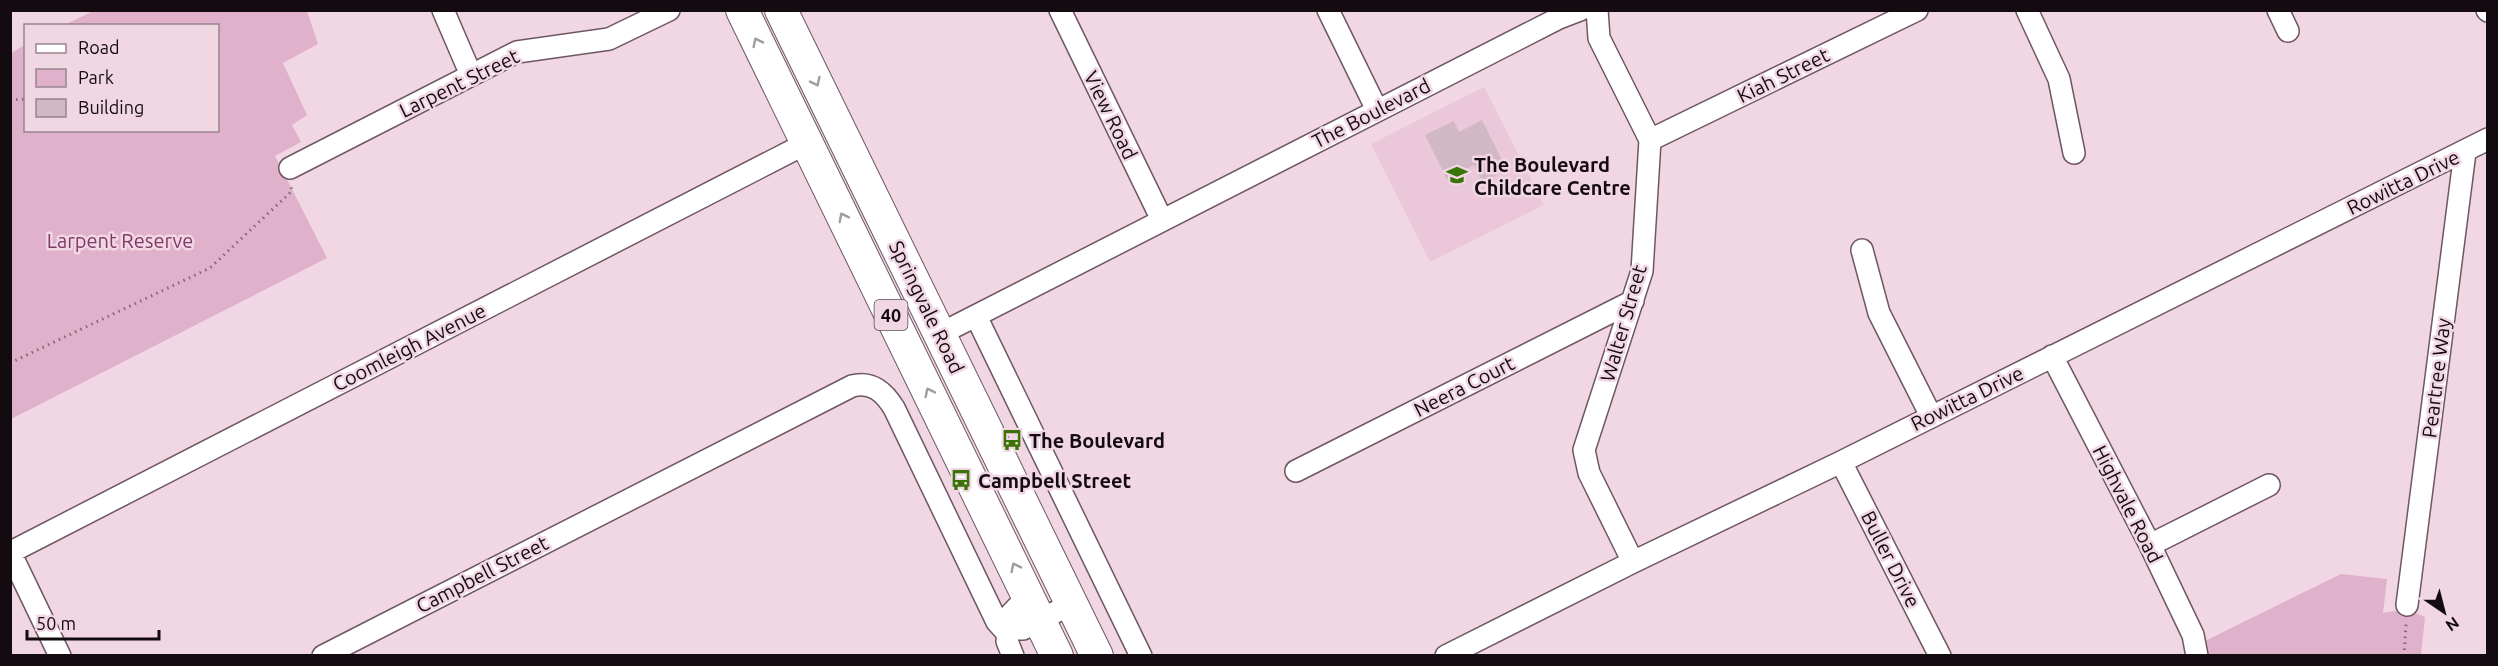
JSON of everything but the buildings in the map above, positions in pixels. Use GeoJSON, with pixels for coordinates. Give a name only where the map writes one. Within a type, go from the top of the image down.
{"type":"FeatureCollection","features":[{"type":"Feature","properties":{"kind":"highway","name":"Springvale Road"},"geometry":{"type":"LineString","coordinates":[[742,10],[1057,656]]}},
{"type":"Feature","properties":{"kind":"highway","name":"Springvale Road"},"geometry":{"type":"LineString","coordinates":[[782,10],[1096,656]]}},
{"type":"Feature","properties":{"kind":"street"},"geometry":{"type":"LineString","coordinates":[[443,10],[471,75]]}},
{"type":"Feature","properties":{"kind":"street","name":"Larpent Street"},"geometry":{"type":"LineString","coordinates":[[290,168],[517,52],[616,37],[669,10]]}},
{"type":"Feature","properties":{"kind":"street","name":"View Road"},"geometry":{"type":"LineString","coordinates":[[1060,10],[1162,219]]}},
{"type":"Feature","properties":{"kind":"street"},"geometry":{"type":"LineString","coordinates":[[1328,10],[1377,110]]}},
{"type":"Feature","properties":{"kind":"street","name":"The Boulevard"},"geometry":{"type":"LineString","coordinates":[[940,334],[1377,110],[1559,18],[1580,10]]}},
{"type":"Feature","properties":{"kind":"street"},"geometry":{"type":"LineString","coordinates":[[1597,10],[1597,30],[1602,46],[1650,140]]}},
{"type":"Feature","properties":{"kind":"street","name":"Kiah Street"},"geometry":{"type":"LineString","coordinates":[[1650,140],[1917,10]]}},
{"type":"Feature","properties":{"kind":"street"},"geometry":{"type":"LineString","coordinates":[[2027,10],[2059,80],[2074,153]]}},
{"type":"Feature","properties":{"kind":"street"},"geometry":{"type":"LineString","coordinates":[[2278,10],[2288,31]]}},
{"type":"Feature","properties":{"kind":"street","name":"Rowitta Drive"},"geometry":{"type":"LineString","coordinates":[[1446,656],[1633,562],[1841,462],[2487,139]]}},
{"type":"Feature","properties":{"kind":"street","name":"Walter Street"},"geometry":{"type":"LineString","coordinates":[[1633,562],[1588,473],[1584,450],[1642,271],[1650,140]]}},
{"type":"Feature","properties":{"kind":"street","name":"Coomleigh Avenue"},"geometry":{"type":"LineString","coordinates":[[11,552],[807,142]]}},
{"type":"Feature","properties":{"kind":"street","name":"Peartree Way"},"geometry":{"type":"LineString","coordinates":[[2407,605],[2465,152]]}},
{"type":"Feature","properties":{"kind":"street"},"geometry":{"type":"LineString","coordinates":[[1862,250],[1879,313],[1931,416]]}},
{"type":"Feature","properties":{"kind":"street","name":"Neera Court"},"geometry":{"type":"LineString","coordinates":[[1296,471],[1632,301]]}},
{"type":"Feature","properties":{"kind":"street","name":"Springvale Road"},"geometry":{"type":"LineString","coordinates":[[976,315],[1141,656]]}},
{"type":"Feature","properties":{"kind":"street","name":"Highvale Road"},"geometry":{"type":"LineString","coordinates":[[2052,356],[2150,545],[2193,635],[2197,656]]}},
{"type":"Feature","properties":{"kind":"street","name":"Campbell Street"},"geometry":{"type":"LineString","coordinates":[[323,656],[852,386],[867,385],[884,394],[894,408],[997,622],[1009,631]]}},
{"type":"Feature","properties":{"kind":"street","name":"Buller Drive"},"geometry":{"type":"LineString","coordinates":[[1841,462],[1940,656]]}},
{"type":"Feature","properties":{"kind":"street"},"geometry":{"type":"LineString","coordinates":[[2150,545],[2269,484]]}},
{"type":"Feature","properties":{"kind":"street"},"geometry":{"type":"LineString","coordinates":[[11,552],[60,656]]}},
{"type":"Feature","properties":{"kind":"street"},"geometry":{"type":"LineString","coordinates":[[1013,656],[1007,641],[1009,631],[1023,629],[1034,608],[1071,604]]}},
{"type":"Feature","properties":{"kind":"path"},"geometry":{"type":"LineString","coordinates":[[10,363],[210,268],[292,191],[290,168]]}},
{"type":"Feature","properties":{"kind":"path"},"geometry":{"type":"LineString","coordinates":[[2404,656],[2407,605]]}},
{"type":"Feature","properties":{"kind":"shaded area","name":"The Boulevard Childcare Centre"},"geometry":{"type":"Polygon","coordinates":[[[1484,87],[1544,205],[1430,262],[1371,144],[1484,87]]]}},
{"type":"Feature","properties":{"kind":"green space","name":"Larpent Reserve"},"geometry":{"type":"Polygon","coordinates":[[[93,11],[307,11],[318,44],[283,63],[307,115],[292,125],[301,142],[275,156],[327,258],[11,419],[11,53],[24,46],[24,132],[219,132],[219,24],[66,24],[93,11]]]}},
{"type":"Feature","properties":{"kind":"green space"},"geometry":{"type":"Polygon","coordinates":[[[2341,574],[2387,579],[2383,613],[2406,609],[2425,617],[2421,655],[2209,655],[2203,642],[2341,574]]]}},
{"type":"Feature","properties":{"kind":"place","name":"The Boulevard Childcare Centre"},"geometry":{"type":"Point","coordinates":[1457,175]}},
{"type":"Feature","properties":{"kind":"place","name":"The Boulevard"},"geometry":{"type":"Point","coordinates":[1012,440]}},
{"type":"Feature","properties":{"kind":"place","name":"Campbell Street"},"geometry":{"type":"Point","coordinates":[961,480]}}]}
